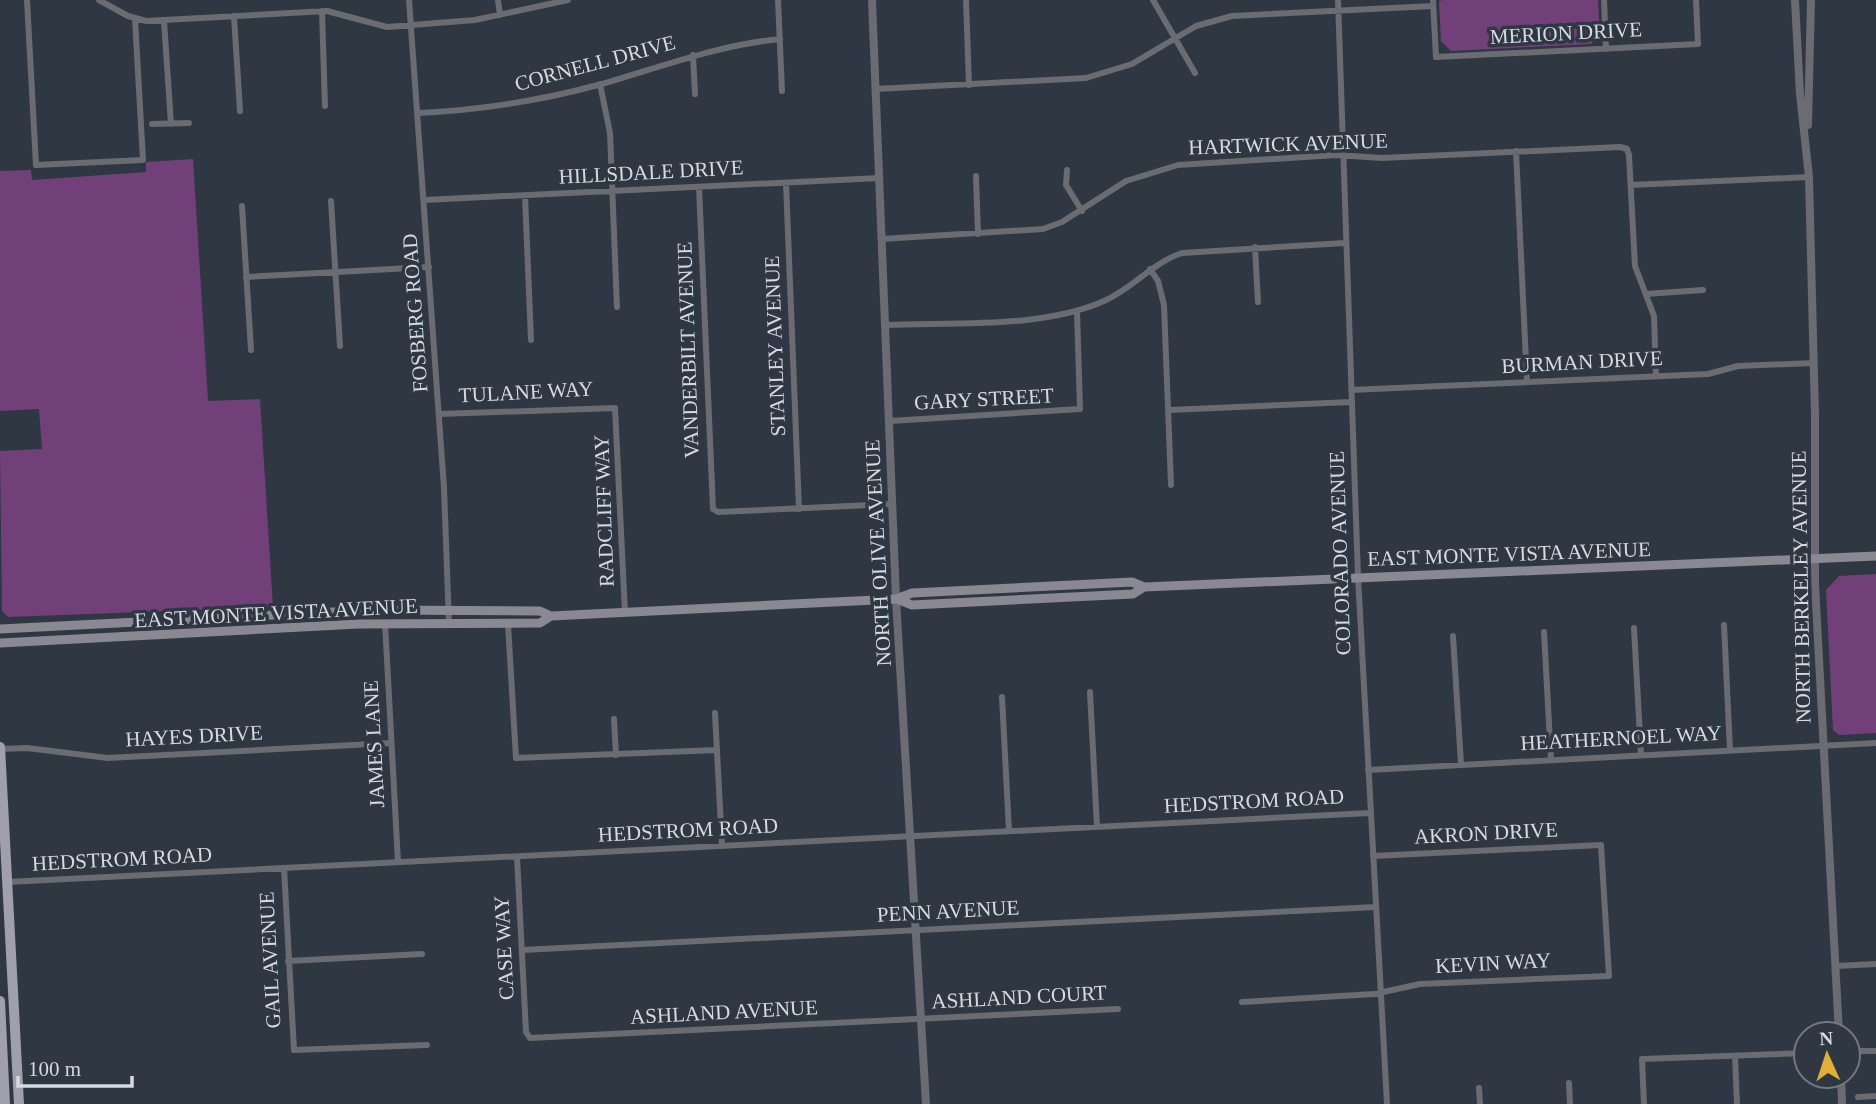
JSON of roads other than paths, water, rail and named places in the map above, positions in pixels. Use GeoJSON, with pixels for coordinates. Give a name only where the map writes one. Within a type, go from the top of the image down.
{"type":"FeatureCollection","features":[{"type":"Feature","properties":{"kind":"main road","name":"EAST MONTE VISTA AVENUE"},"geometry":{"type":"LineString","coordinates":[[0,643],[385,623],[508,624],[540,622],[551,616],[896,599],[912,593],[1132,582],[1144,587],[1876,556]]}},
{"type":"Feature","properties":{"kind":"main road"},"geometry":{"type":"LineString","coordinates":[[1050,598],[1091,590],[1094,584]]}},
{"type":"Feature","properties":{"kind":"main road","name":"EAST MONTE VISTA AVENUE"},"geometry":{"type":"LineString","coordinates":[[896,599],[912,605],[1133,594],[1144,587]]}},
{"type":"Feature","properties":{"kind":"main road","name":"EAST MONTE VISTA AVENUE"},"geometry":{"type":"LineString","coordinates":[[0,629],[373,610],[540,611],[551,616]]}},
{"type":"Feature","properties":{"kind":"main road"},"geometry":{"type":"LineString","coordinates":[[0,748],[7,882],[6,961],[19,1104]]}},
{"type":"Feature","properties":{"kind":"main road"},"geometry":{"type":"LineString","coordinates":[[0,1001],[5,1104]]}},
{"type":"Feature","properties":{"kind":"street"},"geometry":{"type":"LineString","coordinates":[[27,0],[36,166],[143,160],[135,19]]}},
{"type":"Feature","properties":{"kind":"street"},"geometry":{"type":"LineString","coordinates":[[99,0],[135,19],[164,21],[322,11],[342,13],[377,26],[500,15],[568,0]]}},
{"type":"Feature","properties":{"kind":"street","name":"FOSBERG ROAD"},"geometry":{"type":"LineString","coordinates":[[409,0],[439,414],[449,624]]}},
{"type":"Feature","properties":{"kind":"street"},"geometry":{"type":"LineString","coordinates":[[498,0],[500,15]]}},
{"type":"Feature","properties":{"kind":"street"},"geometry":{"type":"LineString","coordinates":[[778,0],[782,91]]}},
{"type":"Feature","properties":{"kind":"street","name":"NORTH OLIVE AVENUE"},"geometry":{"type":"LineString","coordinates":[[872,0],[896,599],[926,1104]]}},
{"type":"Feature","properties":{"kind":"street"},"geometry":{"type":"LineString","coordinates":[[966,0],[969,85]]}},
{"type":"Feature","properties":{"kind":"street"},"geometry":{"type":"LineString","coordinates":[[1153,0],[1195,73]]}},
{"type":"Feature","properties":{"kind":"street","name":"COLORADO AVENUE"},"geometry":{"type":"LineString","coordinates":[[1338,0],[1358,577],[1387,1104]]}},
{"type":"Feature","properties":{"kind":"street"},"geometry":{"type":"LineString","coordinates":[[1604,0],[1606,49]]}},
{"type":"Feature","properties":{"kind":"street","name":"MERION DRIVE"},"geometry":{"type":"LineString","coordinates":[[1433,3],[1436,57],[1698,44],[1696,0]]}},
{"type":"Feature","properties":{"kind":"street","name":"NORTH BERKELEY AVENUE"},"geometry":{"type":"LineString","coordinates":[[1795,0],[1800,94],[1807,138],[1809,177],[1816,558],[1838,1020]]}},
{"type":"Feature","properties":{"kind":"street","name":"NORTH BERKELEY AVENUE"},"geometry":{"type":"LineString","coordinates":[[1807,138],[1811,94],[1811,0]]}},
{"type":"Feature","properties":{"kind":"street"},"geometry":{"type":"LineString","coordinates":[[876,89],[1086,78],[1132,64],[1208,21],[1232,16],[1433,3]]}},
{"type":"Feature","properties":{"kind":"street"},"geometry":{"type":"LineString","coordinates":[[322,11],[325,106]]}},
{"type":"Feature","properties":{"kind":"street"},"geometry":{"type":"LineString","coordinates":[[234,16],[240,111]]}},
{"type":"Feature","properties":{"kind":"street"},"geometry":{"type":"LineString","coordinates":[[164,21],[171,124]]}},
{"type":"Feature","properties":{"kind":"street","name":"CORNELL DRIVE"},"geometry":{"type":"LineString","coordinates":[[418,113],[506,105],[600,84],[693,55],[780,39]]}},
{"type":"Feature","properties":{"kind":"street"},"geometry":{"type":"LineString","coordinates":[[693,55],[695,94]]}},
{"type":"Feature","properties":{"kind":"street"},"geometry":{"type":"LineString","coordinates":[[600,84],[609,124],[617,307]]}},
{"type":"Feature","properties":{"kind":"street"},"geometry":{"type":"LineString","coordinates":[[152,124],[189,123]]}},
{"type":"Feature","properties":{"kind":"street","name":"HARTWICK AVENUE"},"geometry":{"type":"LineString","coordinates":[[882,239],[1043,229],[1082,211],[1126,181],[1164,168],[1343,155],[1381,158],[1627,149],[1631,185]]}},
{"type":"Feature","properties":{"kind":"street"},"geometry":{"type":"LineString","coordinates":[[1516,152],[1527,382]]}},
{"type":"Feature","properties":{"kind":"street"},"geometry":{"type":"LineString","coordinates":[[1067,170],[1066,185],[1082,211]]}},
{"type":"Feature","properties":{"kind":"street"},"geometry":{"type":"LineString","coordinates":[[976,176],[978,234]]}},
{"type":"Feature","properties":{"kind":"street"},"geometry":{"type":"LineString","coordinates":[[1656,376],[1655,326],[1635,265],[1631,185],[1809,177]]}},
{"type":"Feature","properties":{"kind":"street","name":"HILLSDALE DRIVE"},"geometry":{"type":"LineString","coordinates":[[424,200],[880,178]]}},
{"type":"Feature","properties":{"kind":"street","name":"STANLEY AVENUE"},"geometry":{"type":"LineString","coordinates":[[786,183],[799,509]]}},
{"type":"Feature","properties":{"kind":"street","name":"VANDERBILT AVENUE"},"geometry":{"type":"LineString","coordinates":[[699,187],[714,510],[799,509]]}},
{"type":"Feature","properties":{"kind":"street"},"geometry":{"type":"LineString","coordinates":[[525,196],[531,340]]}},
{"type":"Feature","properties":{"kind":"street"},"geometry":{"type":"LineString","coordinates":[[331,201],[340,346]]}},
{"type":"Feature","properties":{"kind":"street"},"geometry":{"type":"LineString","coordinates":[[242,206],[251,350]]}},
{"type":"Feature","properties":{"kind":"street"},"geometry":{"type":"LineString","coordinates":[[886,325],[1031,318],[1077,311],[1122,291],[1168,258],[1191,251],[1345,243]]}},
{"type":"Feature","properties":{"kind":"street"},"geometry":{"type":"LineString","coordinates":[[1255,247],[1258,302]]}},
{"type":"Feature","properties":{"kind":"street"},"geometry":{"type":"LineString","coordinates":[[246,277],[429,267]]}},
{"type":"Feature","properties":{"kind":"street"},"geometry":{"type":"LineString","coordinates":[[1150,269],[1161,288],[1164,305],[1171,485]]}},
{"type":"Feature","properties":{"kind":"street"},"geometry":{"type":"LineString","coordinates":[[1646,294],[1703,290]]}},
{"type":"Feature","properties":{"kind":"street","name":"GARY STREET"},"geometry":{"type":"LineString","coordinates":[[890,421],[1080,410],[1077,311]]}},
{"type":"Feature","properties":{"kind":"street","name":"BURMAN DRIVE"},"geometry":{"type":"LineString","coordinates":[[1351,390],[1708,374],[1738,366],[1814,363]]}},
{"type":"Feature","properties":{"kind":"street"},"geometry":{"type":"LineString","coordinates":[[1169,410],[1351,402]]}},
{"type":"Feature","properties":{"kind":"street","name":"TULANE WAY"},"geometry":{"type":"LineString","coordinates":[[439,414],[615,408]]}},
{"type":"Feature","properties":{"kind":"street","name":"RADCLIFF WAY"},"geometry":{"type":"LineString","coordinates":[[615,408],[625,613]]}},
{"type":"Feature","properties":{"kind":"street"},"geometry":{"type":"LineString","coordinates":[[799,509],[893,504]]}},
{"type":"Feature","properties":{"kind":"street","name":"JAMES LANE"},"geometry":{"type":"LineString","coordinates":[[385,623],[397,862]]}},
{"type":"Feature","properties":{"kind":"street"},"geometry":{"type":"LineString","coordinates":[[508,624],[516,758],[717,750]]}},
{"type":"Feature","properties":{"kind":"street"},"geometry":{"type":"LineString","coordinates":[[1724,625],[1730,750]]}},
{"type":"Feature","properties":{"kind":"street"},"geometry":{"type":"LineString","coordinates":[[1634,628],[1642,755]]}},
{"type":"Feature","properties":{"kind":"street"},"geometry":{"type":"LineString","coordinates":[[1544,632],[1551,760]]}},
{"type":"Feature","properties":{"kind":"street"},"geometry":{"type":"LineString","coordinates":[[1453,636],[1461,764]]}},
{"type":"Feature","properties":{"kind":"street"},"geometry":{"type":"LineString","coordinates":[[1090,692],[1097,827]]}},
{"type":"Feature","properties":{"kind":"street"},"geometry":{"type":"LineString","coordinates":[[1002,697],[1009,831]]}},
{"type":"Feature","properties":{"kind":"street"},"geometry":{"type":"LineString","coordinates":[[715,713],[722,846]]}},
{"type":"Feature","properties":{"kind":"street"},"geometry":{"type":"LineString","coordinates":[[614,719],[616,755]]}},
{"type":"Feature","properties":{"kind":"street","name":"HAYES DRIVE"},"geometry":{"type":"LineString","coordinates":[[0,748],[27,748],[108,758],[391,743]]}},
{"type":"Feature","properties":{"kind":"street","name":"HEATHERNOEL WAY"},"geometry":{"type":"LineString","coordinates":[[1368,770],[1876,743]]}},
{"type":"Feature","properties":{"kind":"street","name":"HEDSTROM ROAD"},"geometry":{"type":"LineString","coordinates":[[7,882],[1370,813]]}},
{"type":"Feature","properties":{"kind":"street","name":"AKRON DRIVE"},"geometry":{"type":"LineString","coordinates":[[1373,856],[1601,845],[1609,976]]}},
{"type":"Feature","properties":{"kind":"street","name":"CASE WAY"},"geometry":{"type":"LineString","coordinates":[[517,856],[526,1032],[529,1037]]}},
{"type":"Feature","properties":{"kind":"street","name":"GAIL AVENUE"},"geometry":{"type":"LineString","coordinates":[[284,868],[294,1050],[427,1045]]}},
{"type":"Feature","properties":{"kind":"street","name":"PENN AVENUE"},"geometry":{"type":"LineString","coordinates":[[522,950],[1376,906]]}},
{"type":"Feature","properties":{"kind":"street"},"geometry":{"type":"LineString","coordinates":[[288,961],[422,954]]}},
{"type":"Feature","properties":{"kind":"street"},"geometry":{"type":"LineString","coordinates":[[1836,965],[1876,964]]}},
{"type":"Feature","properties":{"kind":"street","name":"KEVIN WAY"},"geometry":{"type":"LineString","coordinates":[[1242,1002],[1380,993],[1420,984],[1609,976]]}},
{"type":"Feature","properties":{"kind":"street","name":"ASHLAND COURT"},"geometry":{"type":"LineString","coordinates":[[921,1019],[1118,1009]]}},
{"type":"Feature","properties":{"kind":"street","name":"ASHLAND AVENUE"},"geometry":{"type":"LineString","coordinates":[[529,1037],[921,1019]]}},
{"type":"Feature","properties":{"kind":"street"},"geometry":{"type":"LineString","coordinates":[[1644,1104],[1642,1059],[1792,1054]]}},
{"type":"Feature","properties":{"kind":"street"},"geometry":{"type":"LineString","coordinates":[[1735,1056],[1737,1104]]}},
{"type":"Feature","properties":{"kind":"street"},"geometry":{"type":"LineString","coordinates":[[1569,1083],[1570,1104]]}},
{"type":"Feature","properties":{"kind":"street"},"geometry":{"type":"LineString","coordinates":[[1479,1088],[1480,1104]]}},
{"type":"Feature","properties":{"kind":"street"},"geometry":{"type":"LineString","coordinates":[[1858,1097],[1876,1096]]}}]}
